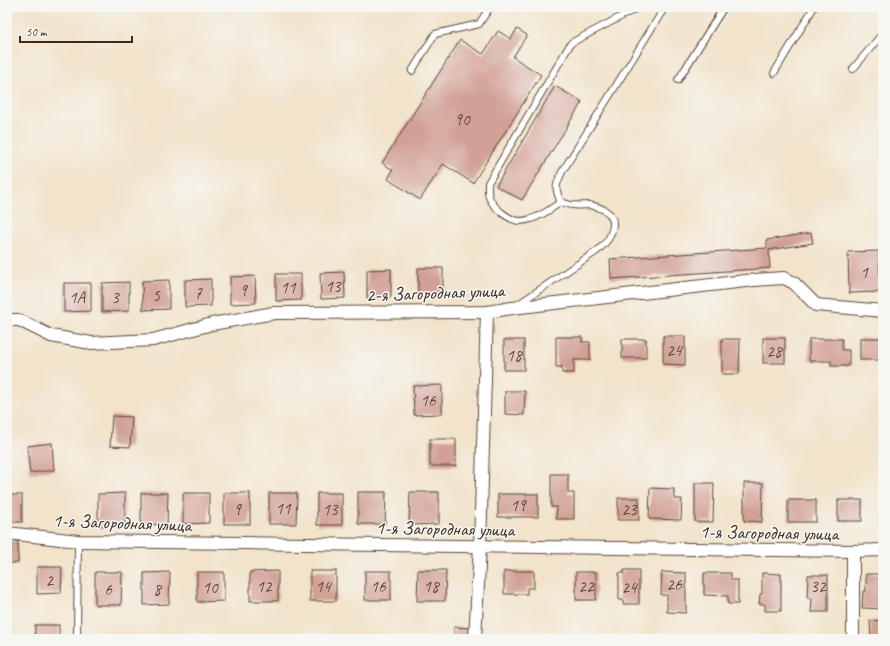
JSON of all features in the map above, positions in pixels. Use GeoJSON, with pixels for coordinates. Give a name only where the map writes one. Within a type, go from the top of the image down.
{"type":"FeatureCollection","features":[{"type":"Feature","properties":{"kind":"street","name":"2-я Загородная улица"},"geometry":{"type":"LineString","coordinates":[[7,320],[19,320],[51,336],[91,343],[153,340],[212,324],[274,313],[486,312],[754,280],[784,278],[794,283],[816,305],[883,311]]}},
{"type":"Feature","properties":{"kind":"street"},"geometry":{"type":"LineString","coordinates":[[475,639],[480,546],[486,312]]}},
{"type":"Feature","properties":{"kind":"street","name":"1-я Загородная улица"},"geometry":{"type":"LineString","coordinates":[[7,533],[78,541],[853,551],[883,550]]}},
{"type":"Feature","properties":{"kind":"street"},"geometry":{"type":"LineString","coordinates":[[853,551],[853,639]]}},
{"type":"Feature","properties":{"kind":"lane"},"geometry":{"type":"LineString","coordinates":[[412,71],[435,34],[479,24],[490,7]]}},
{"type":"Feature","properties":{"kind":"lane"},"geometry":{"type":"LineString","coordinates":[[561,202],[531,219],[519,221],[507,217],[490,200],[488,183],[570,43],[639,7]]}},
{"type":"Feature","properties":{"kind":"lane"},"geometry":{"type":"LineString","coordinates":[[512,308],[597,251],[607,242],[612,232],[613,222],[610,215],[603,209],[588,205],[572,205],[561,202],[556,193],[557,184],[562,172],[665,7]]}},
{"type":"Feature","properties":{"kind":"lane"},"geometry":{"type":"LineString","coordinates":[[678,80],[724,7]]}},
{"type":"Feature","properties":{"kind":"lane"},"geometry":{"type":"LineString","coordinates":[[774,73],[814,7]]}},
{"type":"Feature","properties":{"kind":"lane"},"geometry":{"type":"LineString","coordinates":[[853,68],[883,33]]}},
{"type":"Feature","properties":{"kind":"lane"},"geometry":{"type":"LineString","coordinates":[[77,639],[78,541]]}},
{"type":"Feature","properties":{"kind":"building"},"geometry":{"type":"Polygon","coordinates":[[[517,29],[527,35],[513,57],[541,75],[473,183],[443,164],[420,200],[388,179],[393,170],[382,163],[460,40],[483,54],[498,31],[511,39],[517,29]]]}},
{"type":"Feature","properties":{"kind":"building"},"geometry":{"type":"Polygon","coordinates":[[[555,86],[582,102],[522,200],[496,186],[555,86]]]}},
{"type":"Feature","properties":{"kind":"building"},"geometry":{"type":"Polygon","coordinates":[[[811,233],[813,243],[769,250],[770,268],[611,279],[610,259],[767,248],[767,240],[811,233]]]}},
{"type":"Feature","properties":{"kind":"building"},"geometry":{"type":"Polygon","coordinates":[[[879,251],[880,292],[849,293],[848,252],[879,251]]]}},
{"type":"Feature","properties":{"kind":"building"},"geometry":{"type":"Polygon","coordinates":[[[418,268],[443,268],[443,296],[418,297],[418,268]]]}},
{"type":"Feature","properties":{"kind":"building"},"geometry":{"type":"Polygon","coordinates":[[[391,269],[391,297],[367,298],[367,270],[391,269]]]}},
{"type":"Feature","properties":{"kind":"building"},"geometry":{"type":"Polygon","coordinates":[[[344,272],[345,298],[321,299],[320,273],[344,272]]]}},
{"type":"Feature","properties":{"kind":"building"},"geometry":{"type":"Polygon","coordinates":[[[276,274],[301,274],[301,300],[276,301],[276,274]]]}},
{"type":"Feature","properties":{"kind":"building"},"geometry":{"type":"Polygon","coordinates":[[[255,276],[256,303],[230,304],[230,277],[255,276]]]}},
{"type":"Feature","properties":{"kind":"building"},"geometry":{"type":"Polygon","coordinates":[[[211,279],[211,306],[185,307],[185,280],[211,279]]]}},
{"type":"Feature","properties":{"kind":"building"},"geometry":{"type":"Polygon","coordinates":[[[169,280],[169,309],[143,310],[142,281],[169,280]]]}},
{"type":"Feature","properties":{"kind":"building"},"geometry":{"type":"Polygon","coordinates":[[[129,282],[129,311],[102,312],[102,283],[129,282]]]}},
{"type":"Feature","properties":{"kind":"building"},"geometry":{"type":"Polygon","coordinates":[[[64,283],[91,283],[91,311],[64,312],[64,283]]]}},
{"type":"Feature","properties":{"kind":"building"},"geometry":{"type":"Polygon","coordinates":[[[663,336],[685,336],[685,365],[663,364],[663,336]]]}},
{"type":"Feature","properties":{"kind":"building"},"geometry":{"type":"Polygon","coordinates":[[[556,337],[582,337],[582,342],[590,342],[590,360],[574,360],[574,373],[562,373],[562,367],[556,367],[556,337]]]}},
{"type":"Feature","properties":{"kind":"building"},"geometry":{"type":"Polygon","coordinates":[[[763,338],[785,338],[785,363],[763,363],[763,338]]]}},
{"type":"Feature","properties":{"kind":"building"},"geometry":{"type":"Polygon","coordinates":[[[860,338],[883,338],[883,360],[860,360],[860,338]]]}},
{"type":"Feature","properties":{"kind":"building"},"geometry":{"type":"Polygon","coordinates":[[[622,339],[646,339],[646,358],[622,358],[622,339]]]}},
{"type":"Feature","properties":{"kind":"building"},"geometry":{"type":"Polygon","coordinates":[[[722,339],[740,339],[739,374],[722,374],[722,339]]]}},
{"type":"Feature","properties":{"kind":"building"},"geometry":{"type":"Polygon","coordinates":[[[809,339],[842,339],[842,350],[849,350],[849,366],[831,366],[831,361],[809,361],[809,339]]]}},
{"type":"Feature","properties":{"kind":"building"},"geometry":{"type":"Polygon","coordinates":[[[504,340],[524,340],[524,370],[504,370],[504,340]]]}},
{"type":"Feature","properties":{"kind":"building"},"geometry":{"type":"Polygon","coordinates":[[[442,385],[442,414],[414,415],[413,386],[442,385]]]}},
{"type":"Feature","properties":{"kind":"building"},"geometry":{"type":"Polygon","coordinates":[[[505,391],[525,391],[524,415],[505,414],[505,391]]]}},
{"type":"Feature","properties":{"kind":"building"},"geometry":{"type":"Polygon","coordinates":[[[112,416],[132,417],[130,447],[110,446],[112,416]]]}},
{"type":"Feature","properties":{"kind":"building"},"geometry":{"type":"Polygon","coordinates":[[[430,439],[456,439],[456,466],[430,466],[430,439]]]}},
{"type":"Feature","properties":{"kind":"building"},"geometry":{"type":"Polygon","coordinates":[[[52,443],[54,470],[30,473],[27,446],[52,443]]]}},
{"type":"Feature","properties":{"kind":"building"},"geometry":{"type":"Polygon","coordinates":[[[551,474],[568,474],[568,493],[574,493],[574,519],[556,519],[557,507],[551,507],[551,474]]]}},
{"type":"Feature","properties":{"kind":"building"},"geometry":{"type":"Polygon","coordinates":[[[695,483],[714,483],[713,522],[695,522],[695,483]]]}},
{"type":"Feature","properties":{"kind":"building"},"geometry":{"type":"Polygon","coordinates":[[[744,483],[763,483],[762,522],[744,521],[744,483]]]}},
{"type":"Feature","properties":{"kind":"building"},"geometry":{"type":"Polygon","coordinates":[[[650,488],[674,489],[674,499],[682,499],[681,520],[649,519],[650,488]]]}},
{"type":"Feature","properties":{"kind":"building"},"geometry":{"type":"Polygon","coordinates":[[[358,492],[386,492],[385,524],[358,524],[358,492]]]}},
{"type":"Feature","properties":{"kind":"building"},"geometry":{"type":"Polygon","coordinates":[[[410,492],[439,492],[439,524],[409,525],[410,492]]]}},
{"type":"Feature","properties":{"kind":"building"},"geometry":{"type":"Polygon","coordinates":[[[125,493],[125,525],[98,526],[98,494],[125,493]]]}},
{"type":"Feature","properties":{"kind":"building"},"geometry":{"type":"Polygon","coordinates":[[[141,493],[168,493],[167,524],[141,525],[141,493]]]}},
{"type":"Feature","properties":{"kind":"building"},"geometry":{"type":"Polygon","coordinates":[[[183,493],[209,493],[209,523],[183,524],[183,493]]]}},
{"type":"Feature","properties":{"kind":"building"},"geometry":{"type":"Polygon","coordinates":[[[224,493],[250,493],[250,524],[224,524],[224,493]]]}},
{"type":"Feature","properties":{"kind":"building"},"geometry":{"type":"Polygon","coordinates":[[[269,493],[297,493],[296,524],[269,524],[269,493]]]}},
{"type":"Feature","properties":{"kind":"building"},"geometry":{"type":"Polygon","coordinates":[[[317,493],[342,493],[342,525],[317,525],[317,493]]]}},
{"type":"Feature","properties":{"kind":"building"},"geometry":{"type":"Polygon","coordinates":[[[498,494],[538,494],[538,517],[498,517],[498,494]]]}},
{"type":"Feature","properties":{"kind":"building"},"geometry":{"type":"Polygon","coordinates":[[[7,495],[22,495],[22,522],[7,522],[7,495]]]}},
{"type":"Feature","properties":{"kind":"building"},"geometry":{"type":"Polygon","coordinates":[[[618,498],[639,498],[639,520],[618,520],[618,498]]]}},
{"type":"Feature","properties":{"kind":"building"},"geometry":{"type":"Polygon","coordinates":[[[788,500],[816,500],[816,522],[788,522],[788,500]]]}},
{"type":"Feature","properties":{"kind":"building"},"geometry":{"type":"Polygon","coordinates":[[[838,500],[862,500],[862,521],[838,521],[838,500]]]}},
{"type":"Feature","properties":{"kind":"building"},"geometry":{"type":"Polygon","coordinates":[[[7,541],[18,541],[18,563],[7,563],[7,541]]]}},
{"type":"Feature","properties":{"kind":"building"},"geometry":{"type":"Polygon","coordinates":[[[37,567],[62,567],[61,593],[37,594],[37,567]]]}},
{"type":"Feature","properties":{"kind":"building"},"geometry":{"type":"Polygon","coordinates":[[[418,570],[446,570],[445,601],[417,601],[418,570]]]}},
{"type":"Feature","properties":{"kind":"building"},"geometry":{"type":"Polygon","coordinates":[[[624,570],[639,570],[639,604],[623,604],[624,600],[619,600],[619,573],[624,573],[624,570]]]}},
{"type":"Feature","properties":{"kind":"building"},"geometry":{"type":"Polygon","coordinates":[[[278,571],[278,601],[250,601],[250,572],[278,571]]]}},
{"type":"Feature","properties":{"kind":"building"},"geometry":{"type":"Polygon","coordinates":[[[310,571],[336,571],[336,601],[310,601],[310,571]]]}},
{"type":"Feature","properties":{"kind":"building"},"geometry":{"type":"Polygon","coordinates":[[[365,571],[391,571],[391,600],[365,600],[365,571]]]}},
{"type":"Feature","properties":{"kind":"building"},"geometry":{"type":"Polygon","coordinates":[[[504,571],[534,571],[534,588],[527,588],[527,594],[504,594],[504,571]]]}},
{"type":"Feature","properties":{"kind":"building"},"geometry":{"type":"Polygon","coordinates":[[[95,572],[122,572],[121,605],[95,605],[95,572]]]}},
{"type":"Feature","properties":{"kind":"building"},"geometry":{"type":"Polygon","coordinates":[[[170,572],[169,604],[144,605],[144,573],[170,572]]]}},
{"type":"Feature","properties":{"kind":"building"},"geometry":{"type":"Polygon","coordinates":[[[197,572],[224,572],[224,601],[197,602],[197,572]]]}},
{"type":"Feature","properties":{"kind":"building"},"geometry":{"type":"Polygon","coordinates":[[[576,572],[596,572],[596,600],[576,600],[576,572]]]}},
{"type":"Feature","properties":{"kind":"building"},"geometry":{"type":"Polygon","coordinates":[[[662,572],[686,573],[686,613],[667,612],[667,595],[661,595],[662,572]]]}},
{"type":"Feature","properties":{"kind":"building"},"geometry":{"type":"Polygon","coordinates":[[[704,573],[731,573],[731,580],[738,580],[738,604],[728,604],[728,596],[704,595],[704,573]]]}},
{"type":"Feature","properties":{"kind":"building"},"geometry":{"type":"Polygon","coordinates":[[[762,573],[781,574],[781,611],[765,611],[765,604],[759,604],[760,594],[762,594],[762,573]]]}},
{"type":"Feature","properties":{"kind":"building"},"geometry":{"type":"Polygon","coordinates":[[[866,574],[883,574],[883,609],[862,608],[863,591],[866,591],[866,574]]]}},
{"type":"Feature","properties":{"kind":"building"},"geometry":{"type":"Polygon","coordinates":[[[808,575],[828,575],[828,612],[811,612],[812,598],[807,598],[808,575]]]}},
{"type":"Feature","properties":{"kind":"building"},"geometry":{"type":"Polygon","coordinates":[[[883,620],[883,639],[871,639],[870,621],[883,620]]]}},
{"type":"Feature","properties":{"kind":"building"},"geometry":{"type":"Polygon","coordinates":[[[35,625],[59,625],[59,639],[35,639],[35,625]]]}},
{"type":"Feature","properties":{"kind":"building"},"geometry":{"type":"Polygon","coordinates":[[[454,627],[471,628],[470,639],[454,639],[454,627]]]}}]}
